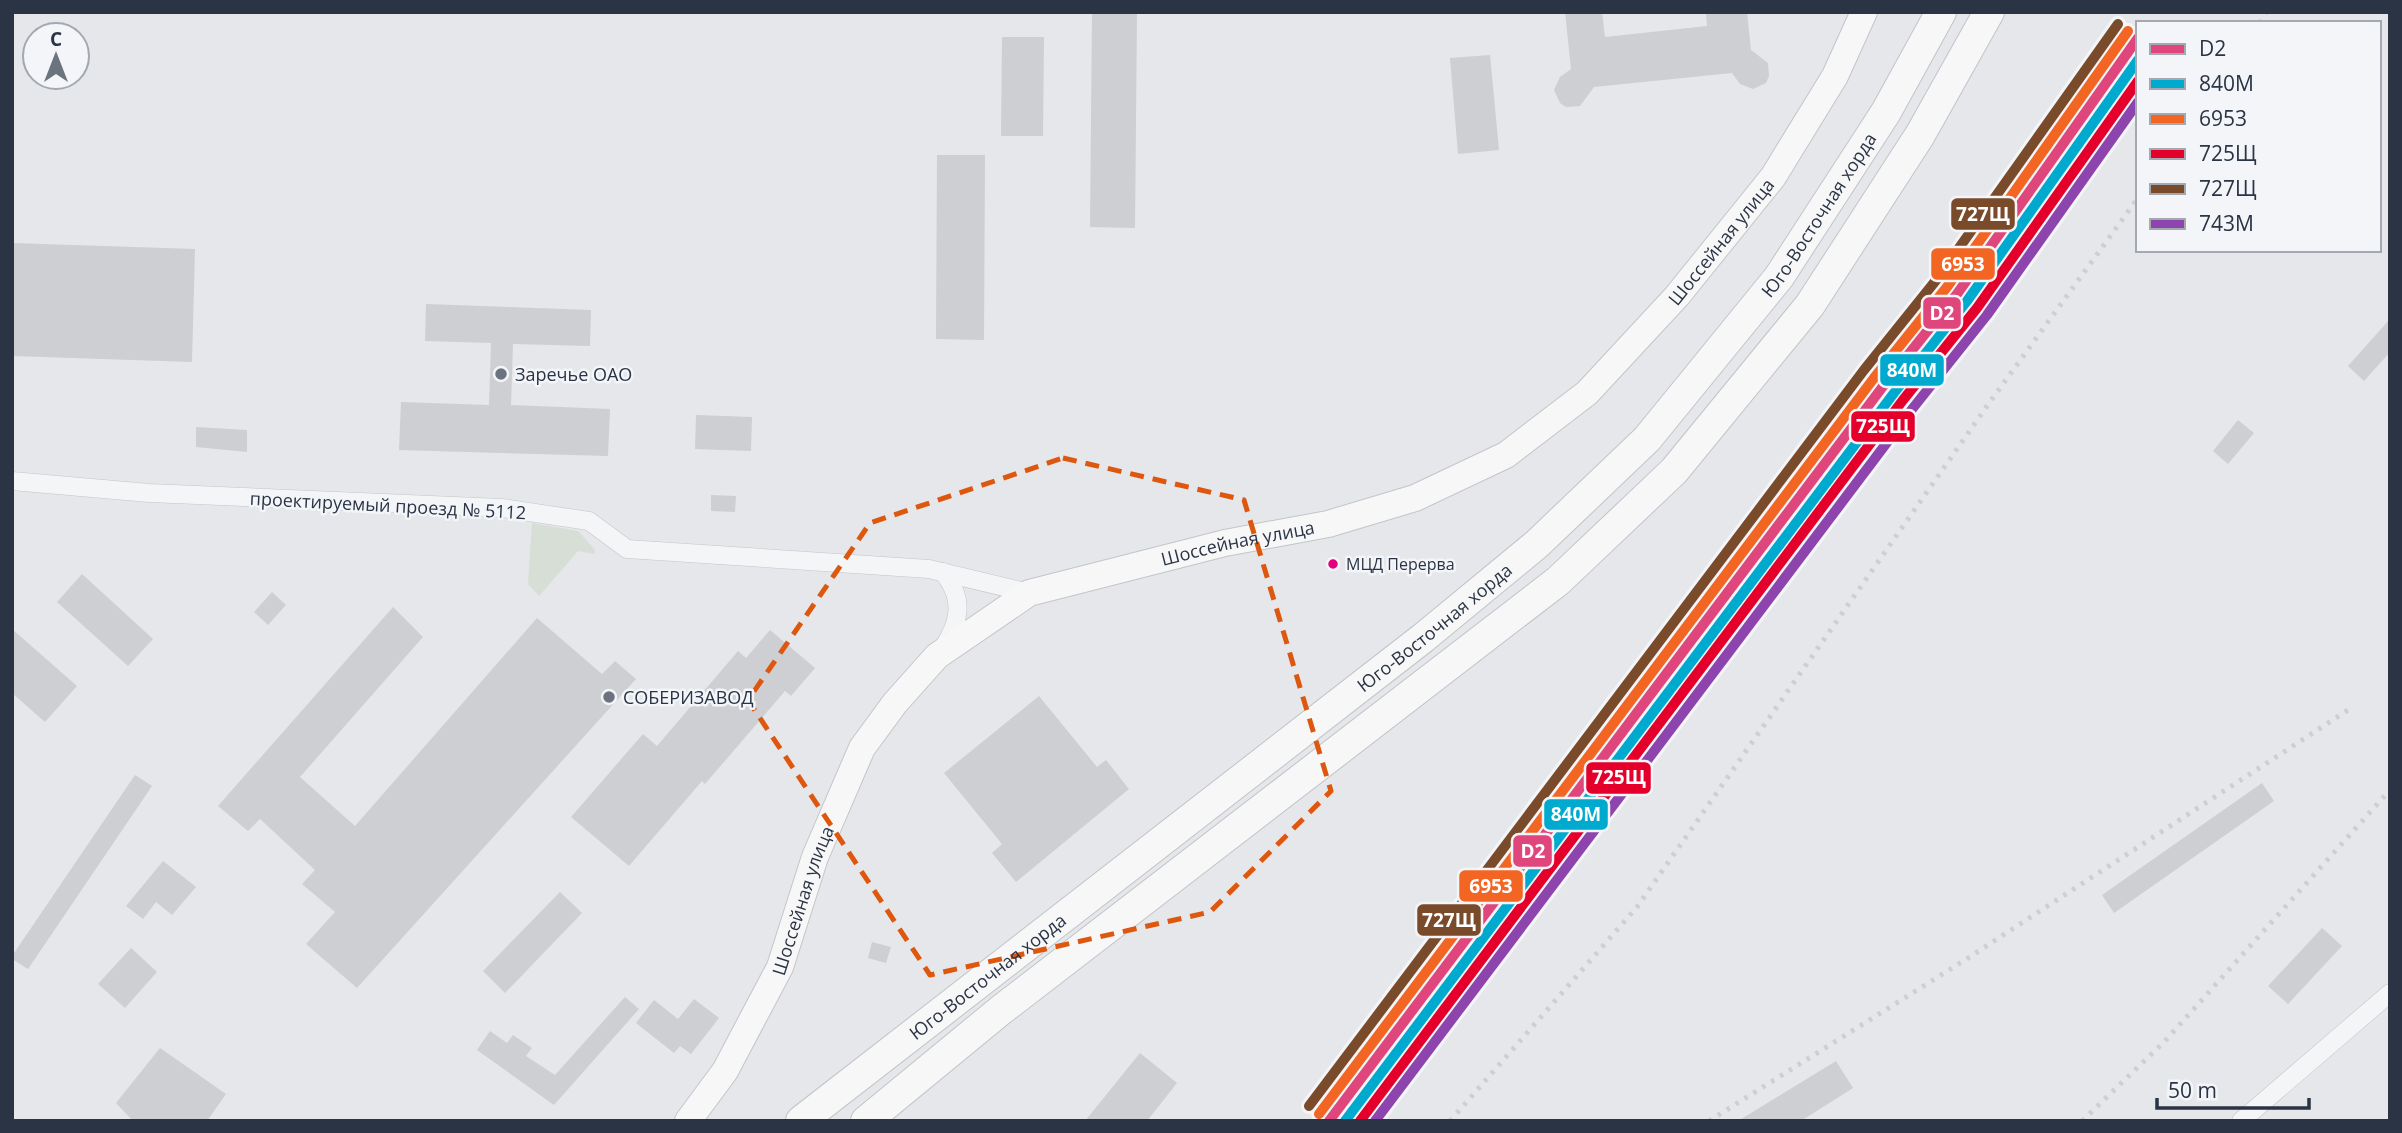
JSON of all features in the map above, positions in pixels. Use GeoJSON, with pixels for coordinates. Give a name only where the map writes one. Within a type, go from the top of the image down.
{"type":"FeatureCollection","features":[{"type":"Feature","properties":{"kind":"main road","name":"Шоссейная улица"},"geometry":{"type":"LineString","coordinates":[[688,1121],[725,1071],[780,967],[815,857],[862,748],[895,702],[937,656],[1029,593],[1225,543],[1328,524],[1415,498],[1506,455],[1587,393],[1676,296],[1773,177],[1835,76],[1864,12]]}},
{"type":"Feature","properties":{"kind":"main road","name":"Юго-Восточная хорда"},"geometry":{"type":"LineString","coordinates":[[801,1121],[1423,638],[1537,544],[1647,439],[1779,277],[1886,112],[1941,12]]}},
{"type":"Feature","properties":{"kind":"main road","name":"Юго-Восточная хорда"},"geometry":{"type":"LineString","coordinates":[[866,1121],[1001,1010],[1558,581],[1674,471],[1810,305],[1920,135],[1989,12]]}},
{"type":"Feature","properties":{"kind":"street","name":"проектируемый проезд № 5112"},"geometry":{"type":"LineString","coordinates":[[12,481],[149,494],[502,508],[589,521],[627,548],[943,572],[1029,593]]}},
{"type":"Feature","properties":{"kind":"street"},"geometry":{"type":"LineString","coordinates":[[937,656],[954,631],[959,611],[954,586],[943,572]]}},
{"type":"Feature","properties":{"kind":"street"},"geometry":{"type":"LineString","coordinates":[[2241,1121],[2390,993]]}},
{"type":"Feature","properties":{"kind":"highlighted area"},"geometry":{"type":"Polygon","coordinates":[[[1063,458],[1244,500],[1331,791],[1210,912],[930,975],[748,700],[870,523],[1063,458]]]}},
{"type":"Feature","properties":{"kind":"shaded area"},"geometry":{"type":"Polygon","coordinates":[[[532,523],[578,531],[595,550],[594,554],[578,551],[539,596],[528,584],[532,523]]]}},
{"type":"Feature","properties":{"kind":"building"},"geometry":{"type":"Polygon","coordinates":[[[1092,12],[1137,12],[1135,228],[1090,227],[1092,12]]]}},
{"type":"Feature","properties":{"kind":"building"},"geometry":{"type":"Polygon","coordinates":[[[1565,12],[1602,12],[1605,37],[1707,26],[1706,12],[1747,12],[1751,50],[1768,63],[1769,76],[1766,83],[1753,89],[1740,84],[1732,73],[1594,87],[1580,106],[1566,107],[1560,103],[1554,90],[1560,77],[1571,69],[1565,12]]]}},
{"type":"Feature","properties":{"kind":"building"},"geometry":{"type":"Polygon","coordinates":[[[1002,37],[1044,37],[1043,136],[1001,136],[1002,37]]]}},
{"type":"Feature","properties":{"kind":"building"},"geometry":{"type":"Polygon","coordinates":[[[1490,55],[1499,150],[1458,154],[1450,58],[1490,55]]]}},
{"type":"Feature","properties":{"kind":"building"},"geometry":{"type":"Polygon","coordinates":[[[937,155],[985,155],[984,340],[936,339],[937,155]]]}},
{"type":"Feature","properties":{"kind":"building"},"geometry":{"type":"Polygon","coordinates":[[[12,243],[195,249],[192,362],[12,356],[12,243]]]}},
{"type":"Feature","properties":{"kind":"building","name":"Заречье ОАО"},"geometry":{"type":"Polygon","coordinates":[[[426,304],[591,310],[590,346],[513,344],[511,405],[610,409],[608,456],[399,450],[401,402],[489,405],[491,343],[425,341],[426,304]]]}},
{"type":"Feature","properties":{"kind":"building"},"geometry":{"type":"Polygon","coordinates":[[[2390,319],[2390,352],[2364,381],[2348,366],[2390,319]]]}},
{"type":"Feature","properties":{"kind":"building"},"geometry":{"type":"Polygon","coordinates":[[[696,415],[752,417],[751,451],[695,449],[696,415]]]}},
{"type":"Feature","properties":{"kind":"building"},"geometry":{"type":"Polygon","coordinates":[[[2238,420],[2254,433],[2228,464],[2213,451],[2238,420]]]}},
{"type":"Feature","properties":{"kind":"building"},"geometry":{"type":"Polygon","coordinates":[[[196,427],[247,430],[247,452],[196,447],[196,427]]]}},
{"type":"Feature","properties":{"kind":"building"},"geometry":{"type":"Polygon","coordinates":[[[711,495],[736,496],[735,512],[711,511],[711,495]]]}},
{"type":"Feature","properties":{"kind":"building"},"geometry":{"type":"Polygon","coordinates":[[[82,574],[153,639],[128,666],[57,602],[82,574]]]}},
{"type":"Feature","properties":{"kind":"building"},"geometry":{"type":"Polygon","coordinates":[[[272,592],[286,605],[268,625],[254,612],[272,592]]]}},
{"type":"Feature","properties":{"kind":"building"},"geometry":{"type":"Polygon","coordinates":[[[393,607],[423,637],[300,777],[355,826],[537,618],[602,674],[615,661],[636,679],[357,988],[306,944],[335,912],[302,884],[315,870],[260,819],[248,831],[218,806],[393,607]]]}},
{"type":"Feature","properties":{"kind":"building"},"geometry":{"type":"Polygon","coordinates":[[[12,629],[77,686],[45,722],[12,693],[12,629]]]}},
{"type":"Feature","properties":{"kind":"building"},"geometry":{"type":"Polygon","coordinates":[[[770,630],[815,668],[791,696],[785,691],[705,784],[702,781],[629,866],[571,817],[643,734],[657,746],[738,651],[746,658],[770,630]]]}},
{"type":"Feature","properties":{"kind":"building"},"geometry":{"type":"Polygon","coordinates":[[[1039,696],[1097,767],[1106,760],[1129,789],[1016,882],[992,853],[1002,844],[944,773],[1039,696]]]}},
{"type":"Feature","properties":{"kind":"building"},"geometry":{"type":"Polygon","coordinates":[[[135,775],[152,786],[28,969],[12,959],[12,956],[135,775]]]}},
{"type":"Feature","properties":{"kind":"building"},"geometry":{"type":"Polygon","coordinates":[[[2262,783],[2274,801],[2114,913],[2102,895],[2262,783]]]}},
{"type":"Feature","properties":{"kind":"building"},"geometry":{"type":"Polygon","coordinates":[[[163,861],[196,887],[172,915],[156,902],[143,919],[126,906],[163,861]]]}},
{"type":"Feature","properties":{"kind":"building"},"geometry":{"type":"Polygon","coordinates":[[[560,892],[582,913],[505,993],[483,971],[560,892]]]}},
{"type":"Feature","properties":{"kind":"building"},"geometry":{"type":"Polygon","coordinates":[[[2322,928],[2342,946],[2288,1004],[2268,986],[2322,928]]]}},
{"type":"Feature","properties":{"kind":"building"},"geometry":{"type":"Polygon","coordinates":[[[872,942],[891,947],[886,963],[868,958],[872,942]]]}},
{"type":"Feature","properties":{"kind":"building"},"geometry":{"type":"Polygon","coordinates":[[[131,948],[157,972],[125,1008],[98,984],[131,948]]]}},
{"type":"Feature","properties":{"kind":"building"},"geometry":{"type":"Polygon","coordinates":[[[625,997],[639,1009],[554,1105],[477,1050],[490,1031],[507,1043],[513,1035],[532,1048],[526,1056],[555,1075],[625,997]]]}},
{"type":"Feature","properties":{"kind":"building"},"geometry":{"type":"Polygon","coordinates":[[[694,999],[719,1018],[691,1054],[680,1046],[674,1053],[636,1023],[654,1000],[678,1019],[694,999]]]}},
{"type":"Feature","properties":{"kind":"building"},"geometry":{"type":"Polygon","coordinates":[[[160,1048],[226,1094],[207,1121],[133,1121],[116,1103],[160,1048]]]}},
{"type":"Feature","properties":{"kind":"building"},"geometry":{"type":"Polygon","coordinates":[[[1140,1053],[1177,1083],[1147,1121],[1085,1121],[1140,1053]]]}},
{"type":"Feature","properties":{"kind":"building"},"geometry":{"type":"Polygon","coordinates":[[[1836,1061],[1853,1088],[1804,1119],[1738,1121],[1836,1061]]]}},
{"type":"Feature","properties":{"kind":"railway"},"geometry":{"type":"LineString","coordinates":[[2261,21],[2266,12]]}},
{"type":"Feature","properties":{"kind":"railway"},"geometry":{"type":"LineString","coordinates":[[1450,1121],[1637,907],[1987,406],[2136,201]]}},
{"type":"Feature","properties":{"kind":"railway"},"geometry":{"type":"LineString","coordinates":[[1709,1121],[1968,958],[2348,710]]}},
{"type":"Feature","properties":{"kind":"railway"},"geometry":{"type":"LineString","coordinates":[[2082,1121],[2165,1041],[2390,790]]}},
{"type":"Feature","properties":{"kind":"transit line","name":"727Щ"},"geometry":{"type":"LineString","coordinates":[[1309,1106],[1864,370],[1937,279],[2118,24]]}},
{"type":"Feature","properties":{"kind":"transit line","name":"6953"},"geometry":{"type":"LineString","coordinates":[[1319,1114],[1874,378],[1947,287],[2128,31]]}},
{"type":"Feature","properties":{"kind":"transit line","name":"D2"},"geometry":{"type":"LineString","coordinates":[[1329,1121],[1884,385],[1957,294],[2136,41]]}},
{"type":"Feature","properties":{"kind":"transit line","name":"840М"},"geometry":{"type":"LineString","coordinates":[[1345,1121],[1894,393],[1967,301],[2136,63]]}},
{"type":"Feature","properties":{"kind":"transit line","name":"725Щ"},"geometry":{"type":"LineString","coordinates":[[1360,1121],[1903,400],[1977,308],[2136,84]]}},
{"type":"Feature","properties":{"kind":"transit line","name":"743М"},"geometry":{"type":"LineString","coordinates":[[1375,1121],[1913,408],[1987,315],[2136,105]]}},
{"type":"Feature","properties":{"kind":"place","name":"Заречье ОАО"},"geometry":{"type":"Point","coordinates":[501,374]}},
{"type":"Feature","properties":{"kind":"place","name":"МЦД Перерва"},"geometry":{"type":"Point","coordinates":[1333,564]}},
{"type":"Feature","properties":{"kind":"place","name":"СОБЕРИЗАВОД"},"geometry":{"type":"Point","coordinates":[609,697]}}]}
